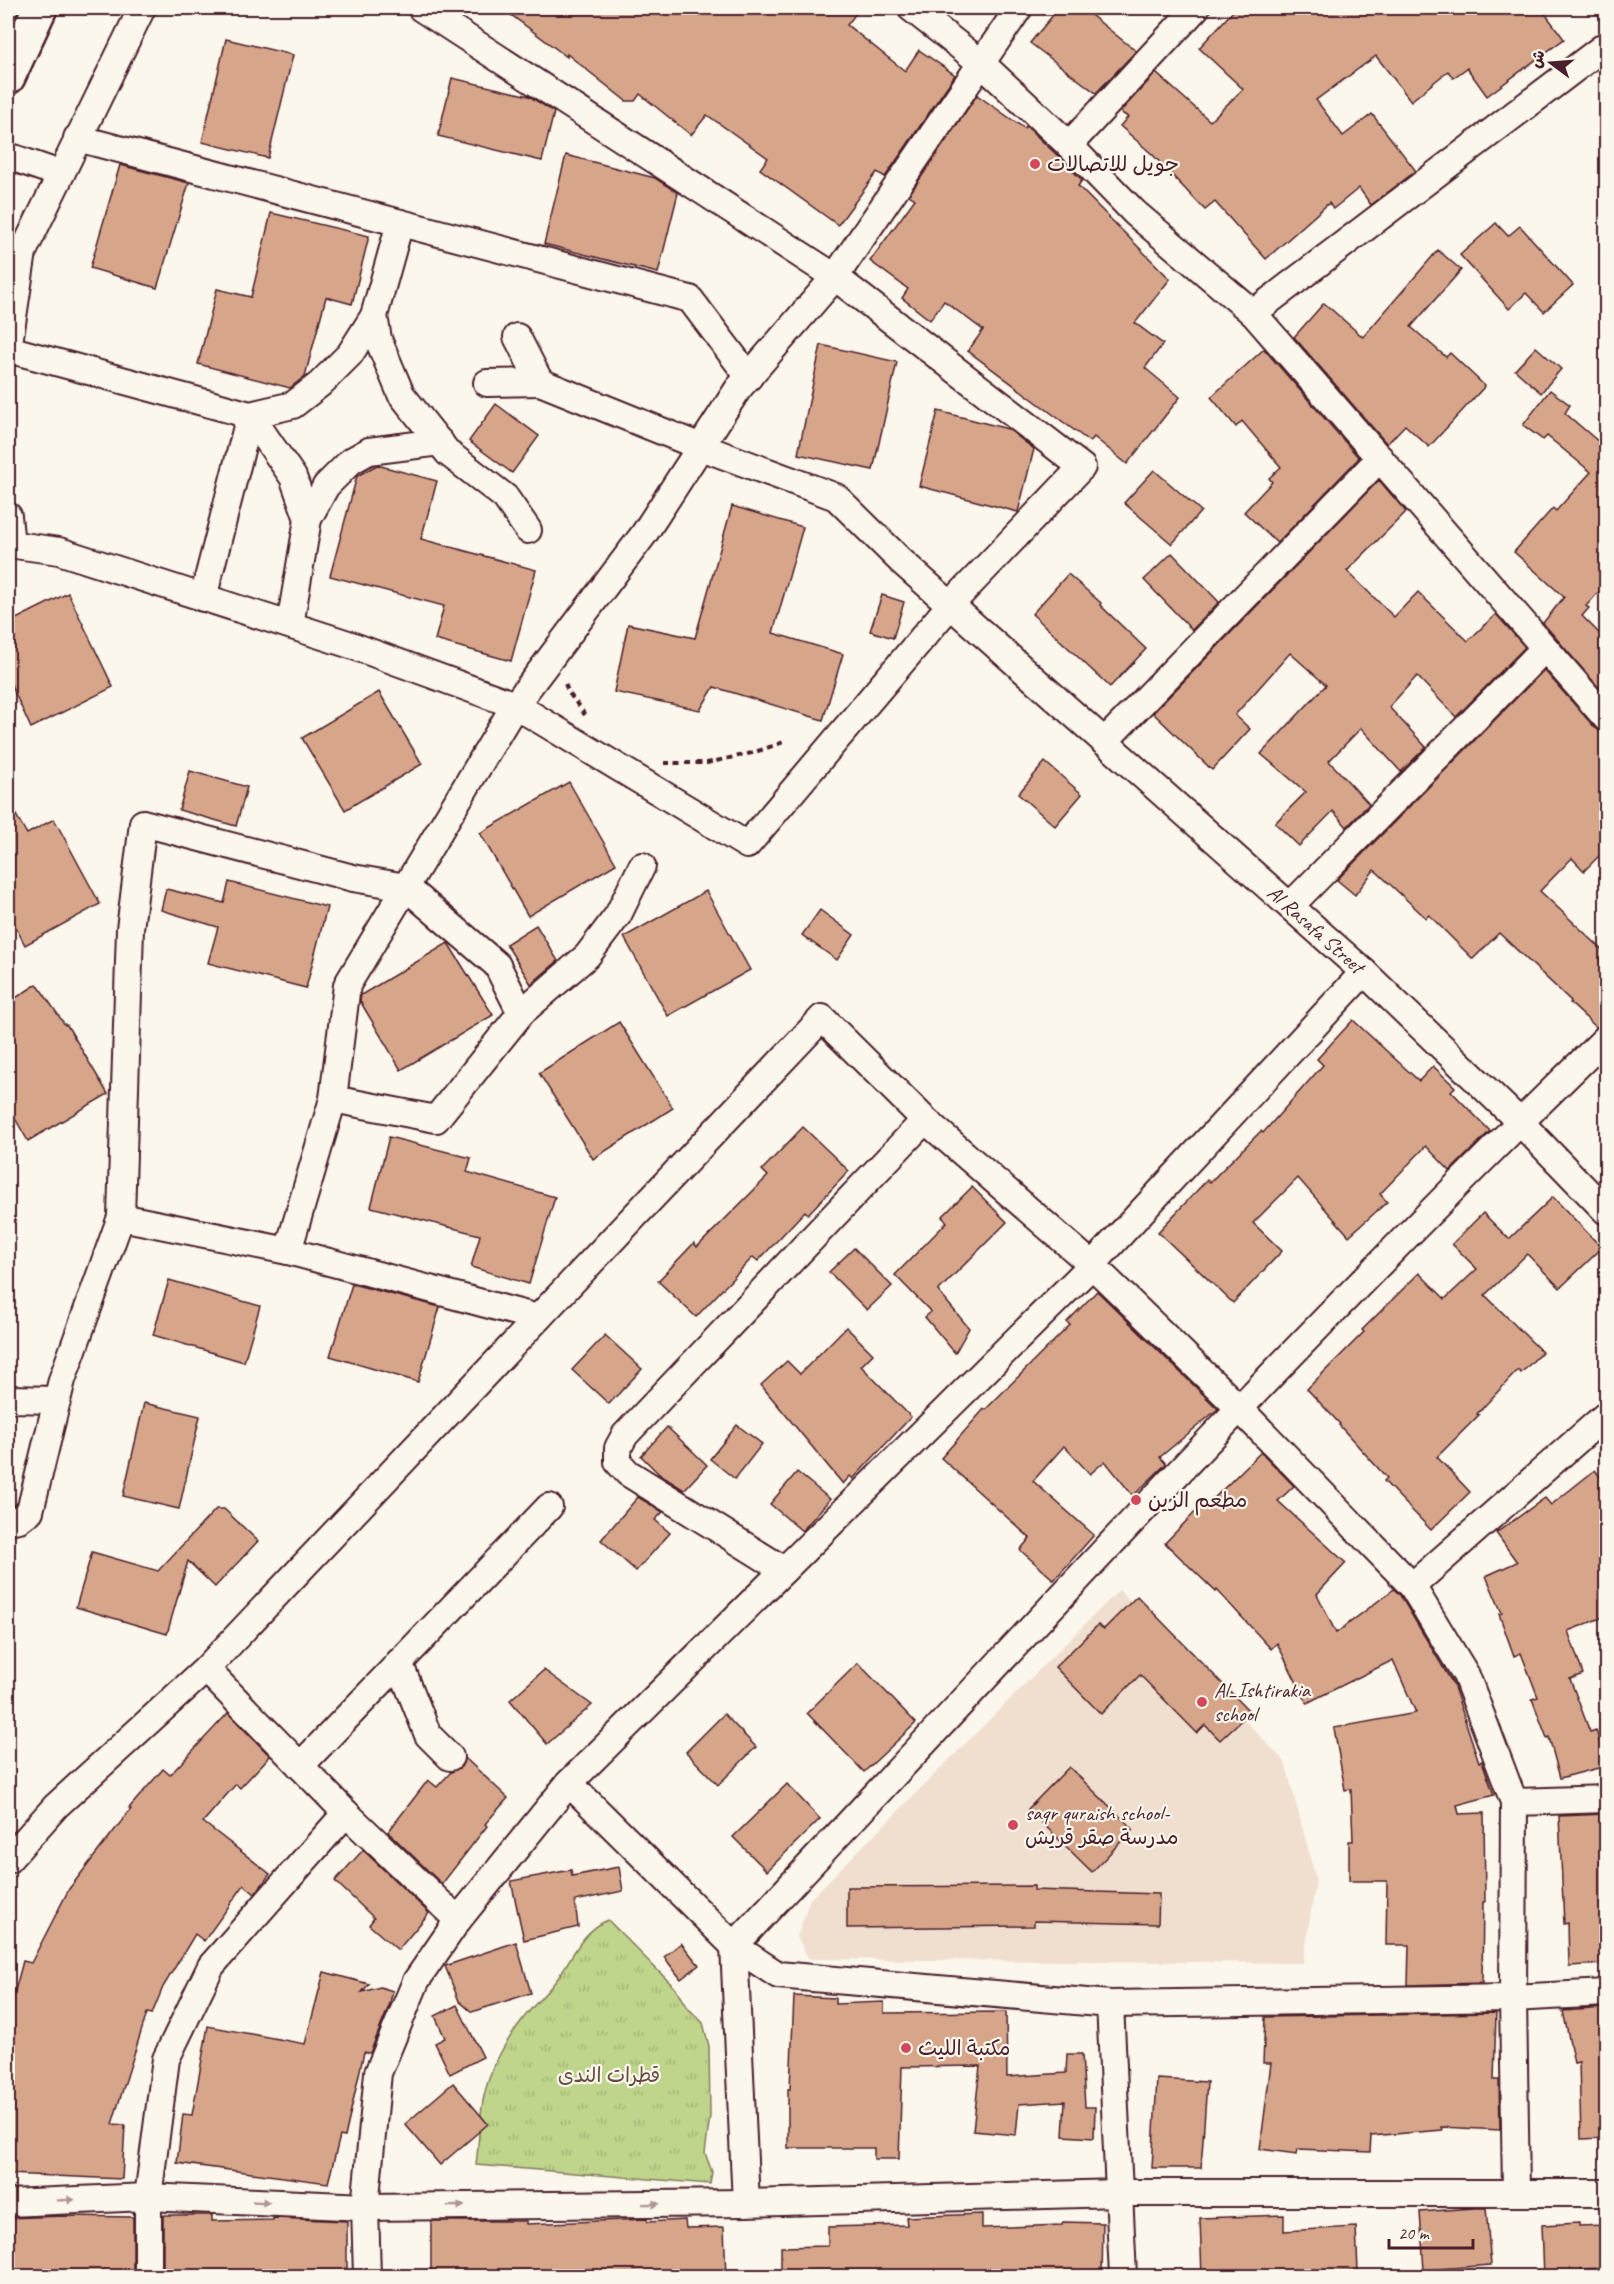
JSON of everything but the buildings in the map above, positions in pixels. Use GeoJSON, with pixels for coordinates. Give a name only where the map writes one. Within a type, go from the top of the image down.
{"type":"FeatureCollection","features":[{"type":"Feature","properties":{"kind":"main road"},"geometry":{"type":"LineString","coordinates":[[8,77],[39,8]]}},
{"type":"Feature","properties":{"kind":"street"},"geometry":{"type":"LineString","coordinates":[[142,8],[76,138],[23,252],[8,349],[250,415],[293,405],[350,354],[374,316],[400,223]]}},
{"type":"Feature","properties":{"kind":"street"},"geometry":{"type":"LineString","coordinates":[[8,516],[9,545],[59,551],[348,644],[515,705],[747,845],[951,604],[1082,467],[835,277],[421,8]]}},
{"type":"Feature","properties":{"kind":"street"},"geometry":{"type":"LineString","coordinates":[[911,8],[980,62],[1070,145],[1135,213],[1253,313],[1606,718]]}},
{"type":"Feature","properties":{"kind":"street"},"geometry":{"type":"LineString","coordinates":[[288,1251],[333,1099],[346,985],[515,705],[644,534],[749,377],[835,277],[1019,8]]}},
{"type":"Feature","properties":{"kind":"street"},"geometry":{"type":"LineString","coordinates":[[1070,145],[1196,8]]}},
{"type":"Feature","properties":{"kind":"street"},"geometry":{"type":"LineString","coordinates":[[1253,313],[1606,45]]}},
{"type":"Feature","properties":{"kind":"street"},"geometry":{"type":"LineString","coordinates":[[76,138],[690,298],[749,377]]}},
{"type":"Feature","properties":{"kind":"street"},"geometry":{"type":"LineString","coordinates":[[8,156],[60,174]]}},
{"type":"Feature","properties":{"kind":"street"},"geometry":{"type":"LineString","coordinates":[[374,316],[378,339],[401,394],[448,453],[505,496],[528,530]]}},
{"type":"Feature","properties":{"kind":"street"},"geometry":{"type":"LineString","coordinates":[[487,384],[540,382],[518,337]]}},
{"type":"Feature","properties":{"kind":"street","name":"Al Rasafa Street"},"geometry":{"type":"LineString","coordinates":[[540,382],[701,447],[836,497],[902,561],[1012,660],[1364,972],[1520,1122],[1606,1210]]}},
{"type":"Feature","properties":{"kind":"street"},"geometry":{"type":"LineString","coordinates":[[250,415],[293,477],[308,519]]}},
{"type":"Feature","properties":{"kind":"street"},"geometry":{"type":"LineString","coordinates":[[203,598],[250,415]]}},
{"type":"Feature","properties":{"kind":"street"},"geometry":{"type":"LineString","coordinates":[[290,626],[308,519],[326,486],[351,461],[369,451],[440,442]]}},
{"type":"Feature","properties":{"kind":"street"},"geometry":{"type":"LineString","coordinates":[[1104,742],[1380,459]]}},
{"type":"Feature","properties":{"kind":"street"},"geometry":{"type":"LineString","coordinates":[[1290,906],[1545,648]]}},
{"type":"Feature","properties":{"kind":"street"},"geometry":{"type":"LineString","coordinates":[[8,1521],[19,1520],[30,1511],[62,1380],[121,1217],[130,929],[143,823],[353,878],[406,887],[497,965],[522,1013]]}},
{"type":"Feature","properties":{"kind":"street"},"geometry":{"type":"LineString","coordinates":[[333,1099],[436,1119],[522,1013],[587,956],[618,915],[642,866]]}},
{"type":"Feature","properties":{"kind":"street"},"geometry":{"type":"LineString","coordinates":[[367,2277],[365,2207],[378,2073],[416,1981],[458,1920],[568,1783],[1092,1265],[1364,972]]}},
{"type":"Feature","properties":{"kind":"street"},"geometry":{"type":"LineString","coordinates":[[8,1860],[56,1806],[206,1669],[822,1018],[925,1120],[1092,1265],[1240,1409],[1412,1586],[1466,1675],[1514,1802],[1516,2192]]}},
{"type":"Feature","properties":{"kind":"street"},"geometry":{"type":"LineString","coordinates":[[746,2203],[734,1946],[1240,1409],[1520,1122],[1606,1038]]}},
{"type":"Feature","properties":{"kind":"street"},"geometry":{"type":"LineString","coordinates":[[784,1570],[628,1473],[618,1462],[618,1448],[625,1435],[925,1120]]}},
{"type":"Feature","properties":{"kind":"street"},"geometry":{"type":"LineString","coordinates":[[121,1217],[288,1251],[538,1318]]}},
{"type":"Feature","properties":{"kind":"street"},"geometry":{"type":"LineString","coordinates":[[8,1399],[57,1400]]}},
{"type":"Feature","properties":{"kind":"street"},"geometry":{"type":"LineString","coordinates":[[1412,1586],[1606,1415]]}},
{"type":"Feature","properties":{"kind":"street"},"geometry":{"type":"LineString","coordinates":[[300,1766],[549,1507]]}},
{"type":"Feature","properties":{"kind":"street"},"geometry":{"type":"LineString","coordinates":[[399,1662],[428,1735],[450,1757]]}},
{"type":"Feature","properties":{"kind":"street"},"geometry":{"type":"LineString","coordinates":[[206,1669],[345,1813],[458,1920]]}},
{"type":"Feature","properties":{"kind":"street"},"geometry":{"type":"LineString","coordinates":[[568,1783],[734,1946],[778,1975],[1110,2004],[1514,1998],[1606,1993]]}},
{"type":"Feature","properties":{"kind":"street"},"geometry":{"type":"LineString","coordinates":[[1514,1802],[1606,1799]]}},
{"type":"Feature","properties":{"kind":"street"},"geometry":{"type":"LineString","coordinates":[[148,2277],[148,2197],[166,2059],[211,1966],[345,1813]]}},
{"type":"Feature","properties":{"kind":"street"},"geometry":{"type":"LineString","coordinates":[[1110,2004],[1123,2277]]}},
{"type":"Feature","properties":{"kind":"street"},"geometry":{"type":"LineString","coordinates":[[8,2203],[148,2197],[365,2207],[746,2203],[1119,2193],[1606,2193]]}},
{"type":"Feature","properties":{"kind":"path"},"geometry":{"type":"LineString","coordinates":[[552,656],[568,693],[586,716]]}},
{"type":"Feature","properties":{"kind":"path"},"geometry":{"type":"LineString","coordinates":[[655,760],[665,763],[707,763],[752,753],[784,742]]}},
{"type":"Feature","properties":{"kind":"shaded area"},"geometry":{"type":"Polygon","coordinates":[[[1119,1590],[1285,1762],[1316,1880],[1303,1963],[809,1959],[797,1937],[810,1899],[1119,1590]]]}},
{"type":"Feature","properties":{"kind":"green space","name":"قطرات الندى"},"geometry":{"type":"Polygon","coordinates":[[[608,1920],[677,1990],[688,2008],[703,2023],[709,2046],[710,2116],[705,2153],[712,2172],[710,2184],[476,2165],[484,2096],[503,2048],[524,2017],[558,1978],[585,1937],[608,1920]]]}},
{"type":"Feature","properties":{"kind":"place","name":"جويل للاتصالات"},"geometry":{"type":"Point","coordinates":[1035,164]}},
{"type":"Feature","properties":{"kind":"place","name":"مطعم الزين"},"geometry":{"type":"Point","coordinates":[1136,1500]}},
{"type":"Feature","properties":{"kind":"place","name":"Al_Ishtirakia school"},"geometry":{"type":"Point","coordinates":[1202,1702]}},
{"type":"Feature","properties":{"kind":"place","name":"saqr quraish school- مدرسة صقر قريش"},"geometry":{"type":"Point","coordinates":[1013,1825]}},
{"type":"Feature","properties":{"kind":"place","name":"مكتبة الليث"},"geometry":{"type":"Point","coordinates":[906,2048]}}]}
